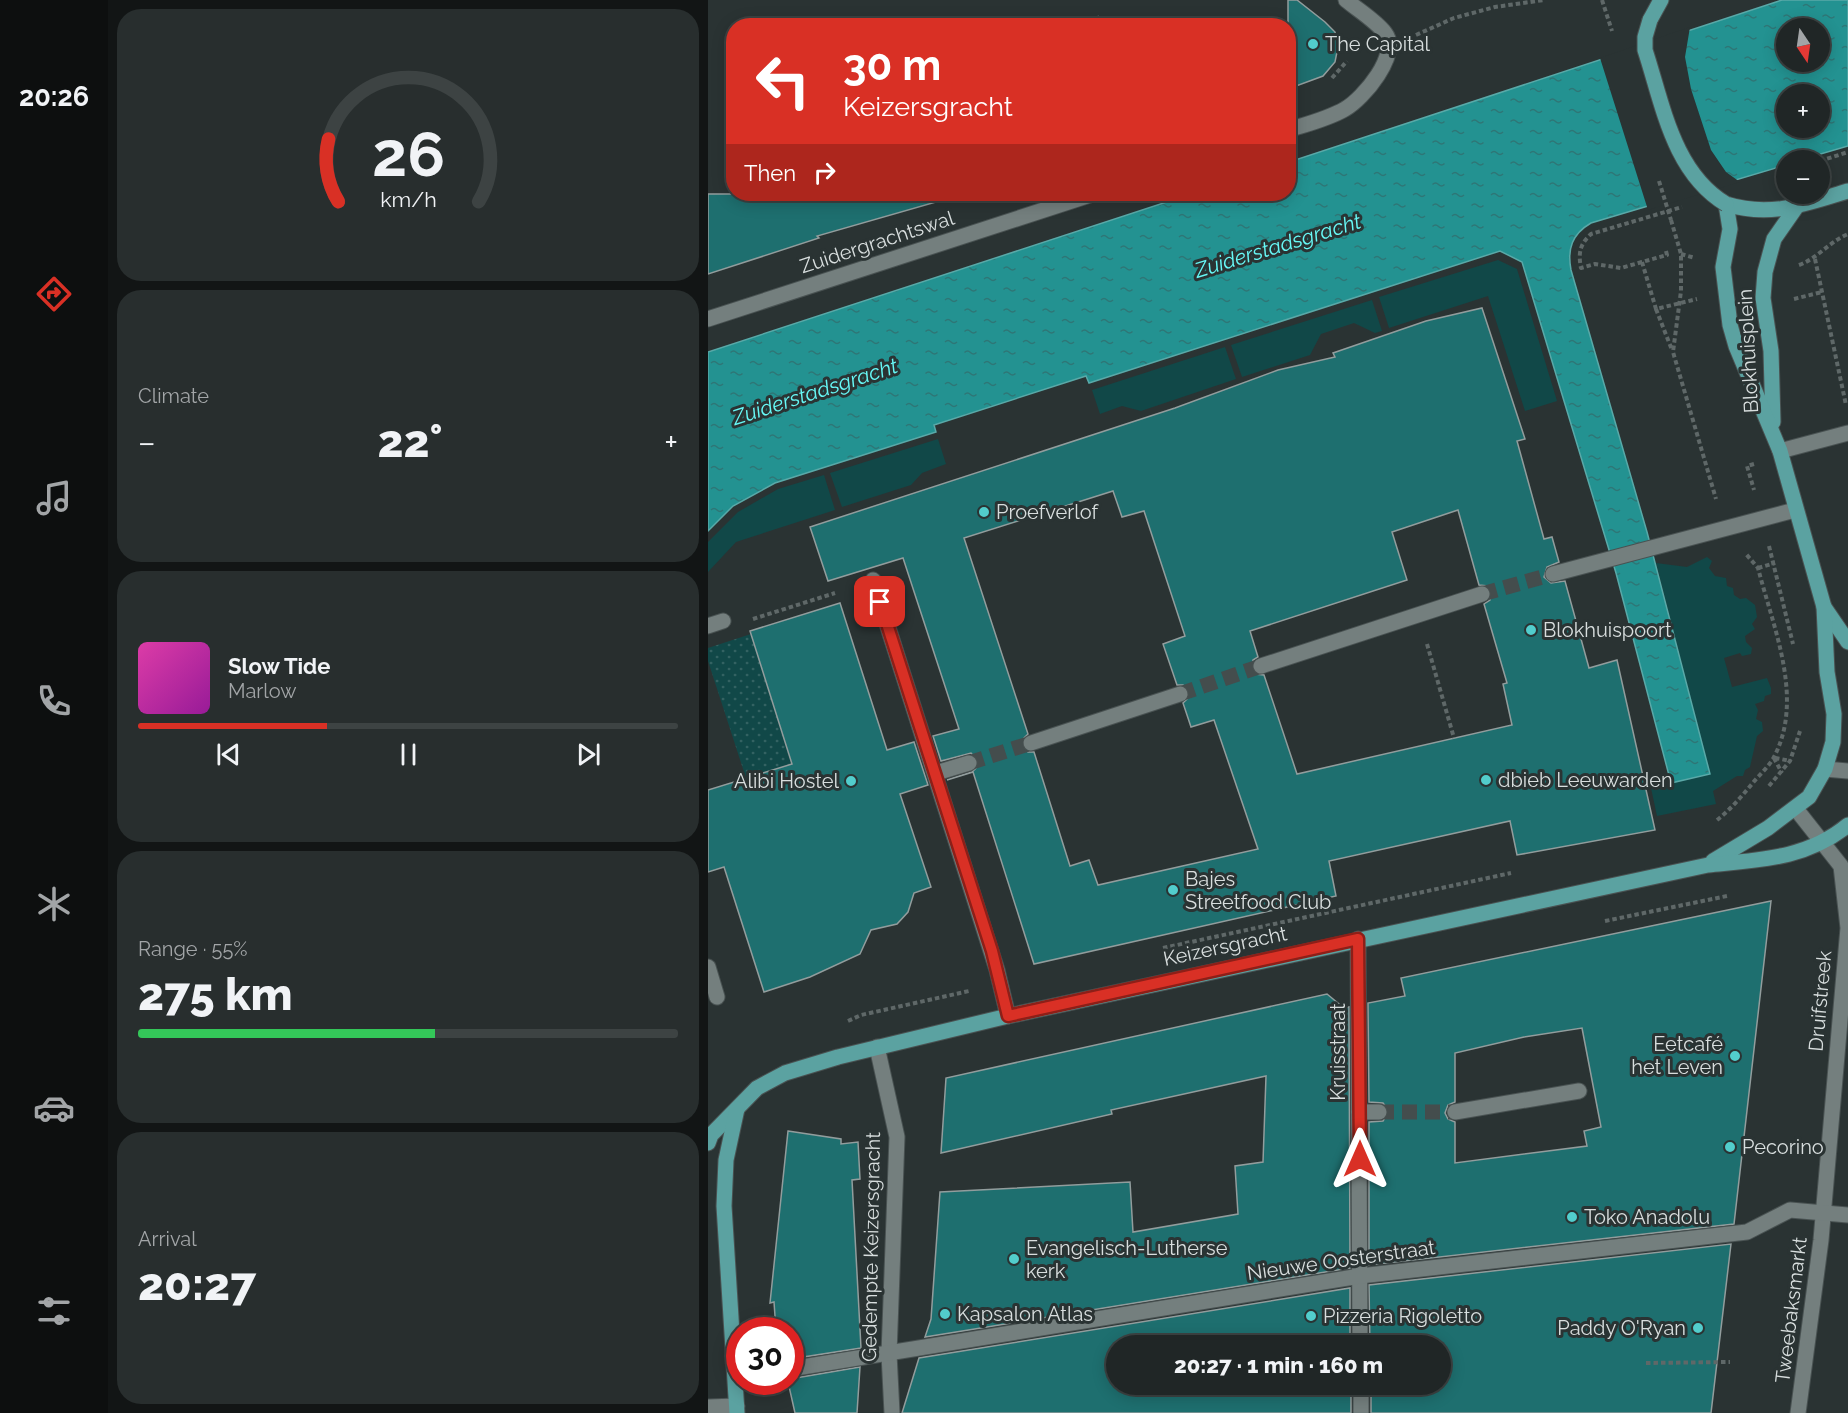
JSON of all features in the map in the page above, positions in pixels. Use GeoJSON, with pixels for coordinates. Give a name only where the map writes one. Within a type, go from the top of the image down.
{"type":"FeatureCollection","features":[{"type":"Feature","properties":{"kind":"main road"},"geometry":{"type":"LineString","coordinates":[[1661,0],[1650,20],[1645,37],[1645,50],[1677,149],[1711,195],[1726,204],[1763,212],[1797,206],[1848,191]]}},
{"type":"Feature","properties":{"kind":"main road","name":"Blokhuisplein"},"geometry":{"type":"LineString","coordinates":[[1726,204],[1730,229],[1723,267],[1730,325],[1736,346],[1773,430],[1824,607],[1827,672],[1834,714],[1833,742],[1826,769],[1809,797],[1796,809]]}},
{"type":"Feature","properties":{"kind":"main road","name":"Blokhuisplein"},"geometry":{"type":"LineString","coordinates":[[1773,430],[1771,351],[1763,298],[1765,272],[1774,240],[1797,206]]}},
{"type":"Feature","properties":{"kind":"main road","name":"Blokhuisplein"},"geometry":{"type":"LineString","coordinates":[[1824,607],[1848,642]]}},
{"type":"Feature","properties":{"kind":"main road","name":"Keizersgracht"},"geometry":{"type":"LineString","coordinates":[[1708,865],[1796,809]]}},
{"type":"Feature","properties":{"kind":"main road"},"geometry":{"type":"LineString","coordinates":[[1823,844],[1848,825]]}},
{"type":"Feature","properties":{"kind":"main road","name":"Keizersgracht"},"geometry":{"type":"LineString","coordinates":[[708,1143],[711,1135],[757,1088],[785,1073],[877,1047],[1358,939],[1708,865],[1782,857],[1823,844]]}},
{"type":"Feature","properties":{"kind":"main road"},"geometry":{"type":"LineString","coordinates":[[737,1109],[726,1160],[724,1206],[737,1409]]}},
{"type":"Feature","properties":{"kind":"street"},"geometry":{"type":"LineString","coordinates":[[1296,127],[1347,108],[1362,95],[1385,62],[1387,38],[1346,0]]}},
{"type":"Feature","properties":{"kind":"street","name":"Zuidergrachtswal"},"geometry":{"type":"LineString","coordinates":[[708,320],[1072,201]]}},
{"type":"Feature","properties":{"kind":"street"},"geometry":{"type":"LineString","coordinates":[[1780,451],[1848,433]]}},
{"type":"Feature","properties":{"kind":"street"},"geometry":{"type":"LineString","coordinates":[[1553,574],[1795,510]]}},
{"type":"Feature","properties":{"kind":"street"},"geometry":{"type":"LineString","coordinates":[[873,580],[997,970],[1008,1016]]}},
{"type":"Feature","properties":{"kind":"street"},"geometry":{"type":"LineString","coordinates":[[1261,666],[1482,594]]}},
{"type":"Feature","properties":{"kind":"street"},"geometry":{"type":"LineString","coordinates":[[1030,743],[1180,694]]}},
{"type":"Feature","properties":{"kind":"street"},"geometry":{"type":"LineString","coordinates":[[936,773],[969,763]]}},
{"type":"Feature","properties":{"kind":"street"},"geometry":{"type":"LineString","coordinates":[[1826,769],[1848,771]]}},
{"type":"Feature","properties":{"kind":"street","name":"Druifstreek"},"geometry":{"type":"LineString","coordinates":[[1796,809],[1841,866],[1848,928],[1823,1213]]}},
{"type":"Feature","properties":{"kind":"street","name":"Kruisstraat"},"geometry":{"type":"LineString","coordinates":[[1358,939],[1360,1335]]}},
{"type":"Feature","properties":{"kind":"street"},"geometry":{"type":"LineString","coordinates":[[708,967],[717,997]]}},
{"type":"Feature","properties":{"kind":"street","name":"Gedempte Keizersgracht"},"geometry":{"type":"LineString","coordinates":[[877,1047],[897,1137],[889,1354],[892,1413]]}},
{"type":"Feature","properties":{"kind":"street"},"geometry":{"type":"LineString","coordinates":[[1455,1112],[1579,1091]]}},
{"type":"Feature","properties":{"kind":"street"},"geometry":{"type":"LineString","coordinates":[[1359,1112],[1379,1112]]}},
{"type":"Feature","properties":{"kind":"street","name":"Nieuwe Oosterstraat"},"geometry":{"type":"LineString","coordinates":[[804,1367],[1360,1276],[1747,1232],[1790,1210],[1848,1215]]}},
{"type":"Feature","properties":{"kind":"street","name":"Tweebaksmarkt"},"geometry":{"type":"LineString","coordinates":[[1798,1413],[1823,1213]]}},
{"type":"Feature","properties":{"kind":"street"},"geometry":{"type":"LineString","coordinates":[[1361,1395],[1361,1413]]}},
{"type":"Feature","properties":{"kind":"street"},"geometry":{"type":"LineString","coordinates":[[708,1407],[737,1409]]}},
{"type":"Feature","properties":{"kind":"path"},"geometry":{"type":"LineString","coordinates":[[1328,82],[1350,58],[1387,38],[1421,34],[1454,18],[1495,7],[1544,0]]}},
{"type":"Feature","properties":{"kind":"path"},"geometry":{"type":"LineString","coordinates":[[1602,0],[1612,31]]}},
{"type":"Feature","properties":{"kind":"path"},"geometry":{"type":"LineString","coordinates":[[1830,158],[1848,152]]}},
{"type":"Feature","properties":{"kind":"path"},"geometry":{"type":"LineString","coordinates":[[1636,220],[1591,234],[1583,242],[1579,256],[1581,268],[1594,264],[1621,268],[1667,255],[1666,251]]}},
{"type":"Feature","properties":{"kind":"path"},"geometry":{"type":"LineString","coordinates":[[1671,220],[1681,254],[1680,303]]}},
{"type":"Feature","properties":{"kind":"path"},"geometry":{"type":"LineString","coordinates":[[1848,234],[1829,244],[1815,259],[1848,414]]}},
{"type":"Feature","properties":{"kind":"path"},"geometry":{"type":"LineString","coordinates":[[1642,262],[1656,309],[1673,352]]}},
{"type":"Feature","properties":{"kind":"path"},"geometry":{"type":"LineString","coordinates":[[1790,299],[1822,292]]}},
{"type":"Feature","properties":{"kind":"path"},"geometry":{"type":"LineString","coordinates":[[1656,309],[1699,298]]}},
{"type":"Feature","properties":{"kind":"path"},"geometry":{"type":"LineString","coordinates":[[1758,568],[1780,562]]}},
{"type":"Feature","properties":{"kind":"path"},"geometry":{"type":"LineString","coordinates":[[748,620],[835,592]]}},
{"type":"Feature","properties":{"kind":"path"},"geometry":{"type":"LineString","coordinates":[[1419,614],[1454,738]]}},
{"type":"Feature","properties":{"kind":"path"},"geometry":{"type":"LineString","coordinates":[[1708,826],[1729,811],[1774,758]]}},
{"type":"Feature","properties":{"kind":"path"},"geometry":{"type":"LineString","coordinates":[[1647,1363],[1730,1362]]}},
{"type":"Feature","properties":{"kind":"shaded area"},"geometry":{"type":"Polygon","coordinates":[[[1498,260],[1517,269],[1557,401],[1525,411],[1488,296],[1389,328],[1379,297],[1498,260]]]}},
{"type":"Feature","properties":{"kind":"shaded area"},"geometry":{"type":"Polygon","coordinates":[[[1372,300],[1382,331],[1375,333],[1354,323],[1321,334],[1310,355],[1242,377],[1231,345],[1372,300]]]}},
{"type":"Feature","properties":{"kind":"shaded area"},"geometry":{"type":"Polygon","coordinates":[[[1225,347],[1236,379],[1141,411],[1122,406],[1100,414],[1092,390],[1225,347]]]}},
{"type":"Feature","properties":{"kind":"shaded area"},"geometry":{"type":"Polygon","coordinates":[[[938,439],[946,464],[922,473],[911,485],[842,507],[830,473],[938,439]]]}},
{"type":"Feature","properties":{"kind":"shaded area"},"geometry":{"type":"Polygon","coordinates":[[[824,475],[835,510],[736,542],[708,572],[708,542],[738,512],[778,489],[824,475]]]}},
{"type":"Feature","properties":{"kind":"shaded area"},"geometry":{"type":"Polygon","coordinates":[[[1707,557],[1712,561],[1709,568],[1715,576],[1726,578],[1727,586],[1733,588],[1734,595],[1740,599],[1746,598],[1755,605],[1757,617],[1752,624],[1755,629],[1745,636],[1746,642],[1752,648],[1751,654],[1742,656],[1740,653],[1724,658],[1732,687],[1767,678],[1771,694],[1765,696],[1764,701],[1755,704],[1758,710],[1756,719],[1762,722],[1763,731],[1757,736],[1750,767],[1745,770],[1743,776],[1737,776],[1713,791],[1716,804],[1657,816],[1651,788],[1710,774],[1656,563],[1687,567],[1707,557]]]}},
{"type":"Feature","properties":{"kind":"shaded area"},"geometry":{"type":"Polygon","coordinates":[[[751,634],[797,780],[782,767],[746,778],[708,661],[708,648],[751,634]]]}},
{"type":"Feature","properties":{"kind":"water","name":"Zuiderstadsgracht"},"geometry":{"type":"Polygon","coordinates":[[[1782,0],[1848,0],[1848,146],[1830,151],[1776,150],[1776,168],[1591,223],[1579,232],[1572,243],[1571,270],[1647,532],[1710,774],[1671,783],[1616,573],[1522,262],[1500,251],[1089,383],[1086,376],[934,425],[936,432],[775,483],[733,506],[708,531],[708,352],[1170,201],[1296,201],[1296,160],[1782,0]]]}},
{"type":"Feature","properties":{"kind":"pier"},"geometry":{"type":"Polygon","coordinates":[[[1690,27],[1685,57],[1691,89],[1711,150],[1726,172],[1740,182],[1648,210],[1600,58],[1690,27]]]}},
{"type":"Feature","properties":{"kind":"building"},"geometry":{"type":"Polygon","coordinates":[[[1288,0],[1297,0],[1335,32],[1338,47],[1335,62],[1323,76],[1296,86],[1296,18],[1288,18],[1288,0]]]}},
{"type":"Feature","properties":{"kind":"building"},"geometry":{"type":"Polygon","coordinates":[[[708,194],[726,194],[726,201],[936,201],[817,236],[819,238],[708,274],[708,194]]]}},
{"type":"Feature","properties":{"kind":"building","name":"Blokhuispoort"},"geometry":{"type":"Polygon","coordinates":[[[1482,308],[1525,439],[1517,441],[1544,539],[1552,537],[1559,562],[1547,567],[1544,577],[1551,583],[1565,581],[1589,668],[1617,660],[1655,830],[1517,855],[1510,821],[1329,861],[1336,896],[1034,964],[973,772],[947,780],[972,772],[978,766],[978,761],[971,753],[941,761],[933,736],[959,729],[903,558],[828,581],[810,527],[1175,408],[1278,370],[1335,357],[1333,353],[1426,321],[1482,308]],[[1113,491],[964,538],[1028,734],[1022,740],[1022,747],[1028,752],[1034,752],[1070,866],[1089,860],[1098,885],[1258,849],[1214,720],[1191,727],[1183,703],[1189,697],[1189,690],[1183,685],[1177,685],[1163,644],[1185,636],[1144,511],[1122,517],[1113,491]],[[1458,510],[1392,532],[1407,580],[1250,631],[1258,657],[1253,660],[1252,668],[1255,674],[1264,675],[1297,774],[1512,725],[1503,684],[1507,683],[1484,604],[1490,600],[1491,592],[1488,586],[1479,585],[1458,510]]]}},
{"type":"Feature","properties":{"kind":"building","name":"Alibi Hostel"},"geometry":{"type":"Polygon","coordinates":[[[840,603],[887,750],[914,742],[928,785],[900,794],[931,887],[914,893],[908,912],[897,924],[871,930],[860,954],[810,977],[764,992],[724,867],[708,872],[708,790],[792,764],[750,631],[840,603]]]}},
{"type":"Feature","properties":{"kind":"building"},"geometry":{"type":"Polygon","coordinates":[[[1771,901],[1734,1224],[1369,1265],[1369,1122],[1383,1121],[1389,1111],[1383,1103],[1369,1102],[1368,1003],[1405,996],[1401,978],[1771,901]],[[1582,1028],[1524,1037],[1455,1053],[1455,1102],[1448,1105],[1445,1113],[1448,1119],[1455,1122],[1455,1163],[1587,1146],[1584,1131],[1601,1127],[1582,1028]]]}},
{"type":"Feature","properties":{"kind":"building"},"geometry":{"type":"Polygon","coordinates":[[[1327,994],[1344,1008],[1349,1007],[1350,1268],[925,1337],[931,1319],[940,1192],[1130,1182],[1133,1232],[1238,1214],[1235,1166],[1263,1162],[1266,1076],[1111,1110],[1112,1114],[941,1153],[946,1078],[1327,994]]]}},
{"type":"Feature","properties":{"kind":"building"},"geometry":{"type":"Polygon","coordinates":[[[788,1131],[841,1139],[841,1144],[858,1142],[860,1179],[852,1180],[861,1348],[804,1357],[804,1317],[775,1317],[774,1302],[770,1303],[788,1131]]]}},
{"type":"Feature","properties":{"kind":"building"},"geometry":{"type":"Polygon","coordinates":[[[1731,1244],[1711,1413],[1371,1413],[1371,1395],[1451,1395],[1451,1335],[1370,1335],[1369,1285],[1731,1244]]]}},
{"type":"Feature","properties":{"kind":"building"},"geometry":{"type":"Polygon","coordinates":[[[1350,1288],[1350,1335],[1106,1335],[1106,1395],[1351,1395],[1351,1413],[902,1413],[919,1358],[1350,1288]]]}},
{"type":"Feature","properties":{"kind":"building"},"geometry":{"type":"Polygon","coordinates":[[[860,1367],[857,1413],[795,1413],[791,1395],[804,1395],[804,1377],[860,1367]]]}},
{"type":"Feature","properties":{"kind":"tunnel"},"geometry":{"type":"LineString","coordinates":[[1482,594],[1553,574]]}},
{"type":"Feature","properties":{"kind":"tunnel"},"geometry":{"type":"LineString","coordinates":[[1180,694],[1261,666]]}},
{"type":"Feature","properties":{"kind":"tunnel"},"geometry":{"type":"LineString","coordinates":[[969,763],[1031,743]]}},
{"type":"Feature","properties":{"kind":"tunnel"},"geometry":{"type":"LineString","coordinates":[[1379,1112],[1455,1112]]}},
{"type":"Feature","properties":{"kind":"place","name":"The Capital"},"geometry":{"type":"Point","coordinates":[1313,44]}},
{"type":"Feature","properties":{"kind":"place","name":"Proefverlof"},"geometry":{"type":"Point","coordinates":[984,512]}},
{"type":"Feature","properties":{"kind":"place","name":"Blokhuispoort"},"geometry":{"type":"Point","coordinates":[1531,630]}},
{"type":"Feature","properties":{"kind":"place","name":"dbieb Leeuwarden"},"geometry":{"type":"Point","coordinates":[1486,780]}},
{"type":"Feature","properties":{"kind":"place","name":"Alibi Hostel"},"geometry":{"type":"Point","coordinates":[851,781]}},
{"type":"Feature","properties":{"kind":"place","name":"Bajes Streetfood Club"},"geometry":{"type":"Point","coordinates":[1173,890]}},
{"type":"Feature","properties":{"kind":"place","name":"Eetcafé het Leven"},"geometry":{"type":"Point","coordinates":[1735,1056]}},
{"type":"Feature","properties":{"kind":"place","name":"Pecorino"},"geometry":{"type":"Point","coordinates":[1730,1147]}},
{"type":"Feature","properties":{"kind":"place","name":"Toko Anadolu"},"geometry":{"type":"Point","coordinates":[1572,1217]}},
{"type":"Feature","properties":{"kind":"place","name":"Evangelisch-Lutherse kerk"},"geometry":{"type":"Point","coordinates":[1014,1259]}},
{"type":"Feature","properties":{"kind":"place","name":"Kapsalon Atlas"},"geometry":{"type":"Point","coordinates":[945,1314]}},
{"type":"Feature","properties":{"kind":"place","name":"Pizzeria Rigoletto"},"geometry":{"type":"Point","coordinates":[1311,1316]}},
{"type":"Feature","properties":{"kind":"place","name":"Paddy O'Ryan"},"geometry":{"type":"Point","coordinates":[1698,1328]}},
{"type":"Feature","properties":{"kind":"route"},"geometry":{"type":"LineString","coordinates":[[880,602],[992,951],[1008,1016],[1358,939],[1360,1159]]}}]}
